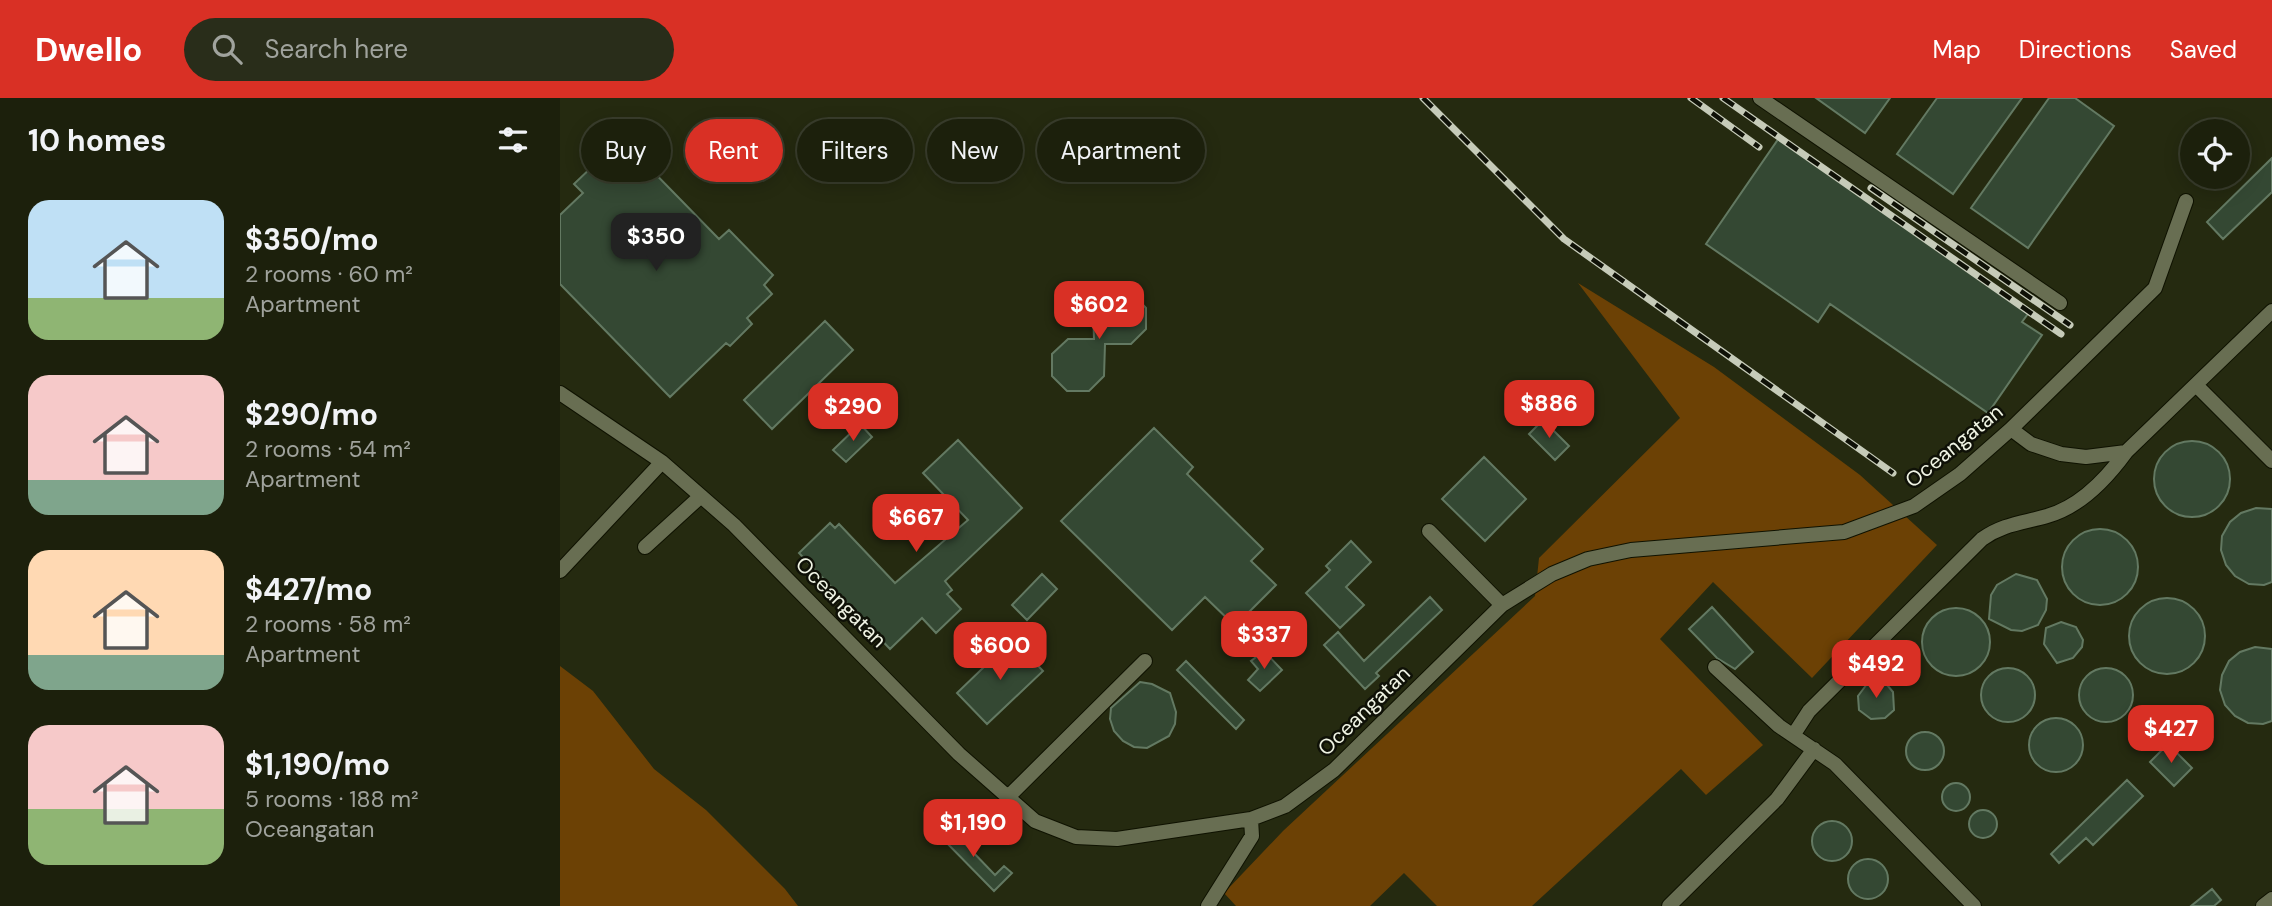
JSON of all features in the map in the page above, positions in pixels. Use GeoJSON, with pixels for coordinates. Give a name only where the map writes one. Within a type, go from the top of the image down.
{"type":"FeatureCollection","features":[{"type":"Feature","properties":{"kind":"street"},"geometry":{"type":"LineString","coordinates":[[1760,98],[2060,303]]}},
{"type":"Feature","properties":{"kind":"street","name":"Oceangatan"},"geometry":{"type":"LineString","coordinates":[[560,393],[662,462],[701,496],[847,636],[960,754],[1035,821],[1076,837],[1117,839],[1251,819],[1285,806],[1311,789],[1502,605],[1552,574],[1588,559],[1631,550],[1798,538],[1844,532],[1914,506],[1960,474],[2011,429],[2155,288],[2186,201]]}},
{"type":"Feature","properties":{"kind":"street"},"geometry":{"type":"LineString","coordinates":[[1794,734],[1817,702],[1982,539],[1997,528],[2048,516],[2071,506],[2110,474],[2126,452],[2272,311]]}},
{"type":"Feature","properties":{"kind":"street"},"geometry":{"type":"LineString","coordinates":[[2196,385],[2272,461]]}},
{"type":"Feature","properties":{"kind":"street"},"geometry":{"type":"LineString","coordinates":[[2011,429],[2031,444],[2061,454],[2086,457],[2126,452]]}},
{"type":"Feature","properties":{"kind":"street"},"geometry":{"type":"LineString","coordinates":[[560,571],[662,462]]}},
{"type":"Feature","properties":{"kind":"street"},"geometry":{"type":"LineString","coordinates":[[645,547],[701,496]]}},
{"type":"Feature","properties":{"kind":"street"},"geometry":{"type":"LineString","coordinates":[[1429,531],[1502,605]]}},
{"type":"Feature","properties":{"kind":"street"},"geometry":{"type":"LineString","coordinates":[[1008,797],[1145,661]]}},
{"type":"Feature","properties":{"kind":"street"},"geometry":{"type":"LineString","coordinates":[[1715,667],[1779,726],[1835,764],[1974,906]]}},
{"type":"Feature","properties":{"kind":"street"},"geometry":{"type":"LineString","coordinates":[[1669,906],[1777,799],[1814,749]]}},
{"type":"Feature","properties":{"kind":"street"},"geometry":{"type":"LineString","coordinates":[[1208,906],[1252,836],[1251,819]]}},
{"type":"Feature","properties":{"kind":"street"},"geometry":{"type":"LineString","coordinates":[[2263,906],[2272,899]]}},
{"type":"Feature","properties":{"kind":"shaded area"},"geometry":{"type":"Polygon","coordinates":[[[1578,283],[1714,367],[1860,475],[1937,545],[1812,678],[1713,582],[1660,639],[1763,745],[1706,795],[1681,769],[1532,906],[1437,906],[1404,873],[1370,906],[1236,906],[1224,893],[1283,831],[1535,596],[1539,558],[1680,418],[1578,283]]]}},
{"type":"Feature","properties":{"kind":"shaded area"},"geometry":{"type":"Polygon","coordinates":[[[560,666],[593,691],[654,769],[706,810],[785,889],[798,906],[560,906],[560,666]]]}},
{"type":"Feature","properties":{"kind":"building"},"geometry":{"type":"Polygon","coordinates":[[[1816,98],[1890,98],[1865,133],[1816,98]]]}},
{"type":"Feature","properties":{"kind":"building"},"geometry":{"type":"Polygon","coordinates":[[[1937,98],[2022,98],[1953,194],[1897,154],[1937,98]]]}},
{"type":"Feature","properties":{"kind":"building"},"geometry":{"type":"Polygon","coordinates":[[[2049,98],[2075,98],[2114,126],[2028,248],[1971,208],[2049,98]]]}},
{"type":"Feature","properties":{"kind":"building"},"geometry":{"type":"Polygon","coordinates":[[[1779,138],[2030,311],[2022,322],[2042,335],[1988,413],[1830,304],[1818,322],[1706,244],[1779,138]]]}},
{"type":"Feature","properties":{"kind":"building"},"geometry":{"type":"Polygon","coordinates":[[[2272,158],[2272,192],[2223,239],[2207,222],[2241,189],[2250,189],[2250,180],[2272,158]]]}},
{"type":"Feature","properties":{"kind":"building"},"geometry":{"type":"Polygon","coordinates":[[[581,177],[581,182],[663,182],[719,239],[729,230],[773,275],[764,285],[772,294],[747,318],[752,324],[730,346],[726,343],[670,397],[560,284],[560,215],[583,193],[574,184],[581,177]]]}},
{"type":"Feature","properties":{"kind":"building"},"geometry":{"type":"Polygon","coordinates":[[[1109,292],[1131,292],[1146,308],[1146,329],[1131,344],[1105,344],[1104,376],[1089,391],[1067,391],[1052,376],[1052,354],[1068,339],[1094,339],[1093,307],[1109,292]]]}},
{"type":"Feature","properties":{"kind":"building"},"geometry":{"type":"Polygon","coordinates":[[[825,321],[853,350],[772,429],[744,400],[825,321]]]}},
{"type":"Feature","properties":{"kind":"building"},"geometry":{"type":"Polygon","coordinates":[[[1543,420],[1569,446],[1555,460],[1529,434],[1543,420]]]}},
{"type":"Feature","properties":{"kind":"building"},"geometry":{"type":"Polygon","coordinates":[[[860,424],[872,437],[846,462],[833,450],[860,424]]]}},
{"type":"Feature","properties":{"kind":"building"},"geometry":{"type":"Polygon","coordinates":[[[1154,428],[1193,467],[1187,474],[1263,549],[1251,561],[1276,585],[1235,626],[1205,597],[1172,630],[1061,521],[1154,428]]]}},
{"type":"Feature","properties":{"kind":"building"},"geometry":{"type":"Polygon","coordinates":[[[958,440],[1022,508],[945,581],[952,590],[947,594],[961,609],[936,633],[922,618],[890,649],[799,553],[830,523],[835,528],[839,524],[895,583],[968,520],[923,473],[958,440]]]}},
{"type":"Feature","properties":{"kind":"building"},"geometry":{"type":"Polygon","coordinates":[[[2192,441],[2207,444],[2219,452],[2227,464],[2230,479],[2227,494],[2219,506],[2207,514],[2192,517],[2177,514],[2165,506],[2157,494],[2154,479],[2157,464],[2165,452],[2177,444],[2192,441]]]}},
{"type":"Feature","properties":{"kind":"building"},"geometry":{"type":"Polygon","coordinates":[[[1484,457],[1526,499],[1485,541],[1442,499],[1484,457]]]}},
{"type":"Feature","properties":{"kind":"building"},"geometry":{"type":"Polygon","coordinates":[[[2256,508],[2272,509],[2272,582],[2264,585],[2249,584],[2235,576],[2226,565],[2221,550],[2222,536],[2230,522],[2241,513],[2256,508]]]}},
{"type":"Feature","properties":{"kind":"building"},"geometry":{"type":"Polygon","coordinates":[[[2100,529],[2115,532],[2127,540],[2135,552],[2138,567],[2135,582],[2127,594],[2115,602],[2100,605],[2085,602],[2073,594],[2065,582],[2062,567],[2065,552],[2073,540],[2085,532],[2100,529]]]}},
{"type":"Feature","properties":{"kind":"building"},"geometry":{"type":"Polygon","coordinates":[[[1351,541],[1371,562],[1346,587],[1364,605],[1340,628],[1306,593],[1330,570],[1326,566],[1351,541]]]}},
{"type":"Feature","properties":{"kind":"building"},"geometry":{"type":"Polygon","coordinates":[[[1042,574],[1057,589],[1027,620],[1012,605],[1042,574]]]}},
{"type":"Feature","properties":{"kind":"building"},"geometry":{"type":"Polygon","coordinates":[[[2016,574],[2037,580],[2047,599],[2046,610],[2038,625],[2022,631],[2011,630],[1989,619],[1991,595],[1997,585],[2016,574]]]}},
{"type":"Feature","properties":{"kind":"building"},"geometry":{"type":"Polygon","coordinates":[[[1430,597],[1442,610],[1376,673],[1379,676],[1365,689],[1324,645],[1338,632],[1364,661],[1430,597]]]}},
{"type":"Feature","properties":{"kind":"building"},"geometry":{"type":"Polygon","coordinates":[[[2167,598],[2182,601],[2194,609],[2202,621],[2205,636],[2202,651],[2194,663],[2182,671],[2167,674],[2152,671],[2140,663],[2132,651],[2129,636],[2132,621],[2140,609],[2152,601],[2167,598]]]}},
{"type":"Feature","properties":{"kind":"building"},"geometry":{"type":"Polygon","coordinates":[[[1712,607],[1753,652],[1735,669],[1717,658],[1689,629],[1712,607]]]}},
{"type":"Feature","properties":{"kind":"building"},"geometry":{"type":"Polygon","coordinates":[[[1956,608],[1969,611],[1980,618],[1987,629],[1990,642],[1987,655],[1980,666],[1969,673],[1956,676],[1943,673],[1932,666],[1925,655],[1922,642],[1925,629],[1932,618],[1943,611],[1956,608]]]}},
{"type":"Feature","properties":{"kind":"building"},"geometry":{"type":"Polygon","coordinates":[[[2061,622],[2076,627],[2083,640],[2082,647],[2073,658],[2057,663],[2044,644],[2046,628],[2061,622]]]}},
{"type":"Feature","properties":{"kind":"building"},"geometry":{"type":"Polygon","coordinates":[[[1013,639],[1043,671],[987,724],[957,693],[1013,639]]]}},
{"type":"Feature","properties":{"kind":"building"},"geometry":{"type":"Polygon","coordinates":[[[2255,647],[2272,649],[2272,721],[2263,724],[2248,723],[2235,716],[2225,705],[2220,690],[2222,675],[2229,661],[2240,652],[2255,647]]]}},
{"type":"Feature","properties":{"kind":"building"},"geometry":{"type":"Polygon","coordinates":[[[1264,651],[1282,670],[1260,691],[1248,680],[1258,669],[1251,661],[1264,651]]]}},
{"type":"Feature","properties":{"kind":"building"},"geometry":{"type":"Polygon","coordinates":[[[1186,661],[1244,720],[1236,729],[1177,670],[1186,661]]]}},
{"type":"Feature","properties":{"kind":"building"},"geometry":{"type":"Polygon","coordinates":[[[2008,668],[2027,676],[2035,695],[2027,714],[2008,722],[1989,714],[1981,695],[1989,676],[2008,668]]]}},
{"type":"Feature","properties":{"kind":"building"},"geometry":{"type":"Polygon","coordinates":[[[2106,668],[2125,676],[2133,695],[2125,714],[2106,722],[2087,714],[2079,695],[2087,676],[2106,668]]]}},
{"type":"Feature","properties":{"kind":"building"},"geometry":{"type":"Polygon","coordinates":[[[1882,679],[1893,692],[1894,710],[1885,718],[1871,719],[1859,710],[1858,696],[1867,684],[1882,679]]]}},
{"type":"Feature","properties":{"kind":"building"},"geometry":{"type":"Polygon","coordinates":[[[1140,682],[1152,684],[1170,693],[1176,712],[1175,724],[1169,736],[1147,748],[1134,747],[1123,741],[1114,731],[1110,719],[1111,708],[1140,682]]]}},
{"type":"Feature","properties":{"kind":"building"},"geometry":{"type":"Polygon","coordinates":[[[2056,718],[2075,726],[2083,745],[2075,764],[2056,772],[2037,764],[2029,745],[2037,726],[2056,718]]]}},
{"type":"Feature","properties":{"kind":"building"},"geometry":{"type":"Polygon","coordinates":[[[1925,732],[1938,738],[1944,751],[1938,764],[1925,770],[1912,764],[1906,751],[1912,738],[1925,732]]]}},
{"type":"Feature","properties":{"kind":"building"},"geometry":{"type":"Polygon","coordinates":[[[2168,744],[2192,768],[2174,786],[2150,762],[2168,744]]]}},
{"type":"Feature","properties":{"kind":"building"},"geometry":{"type":"Polygon","coordinates":[[[2127,780],[2143,796],[2093,845],[2086,838],[2059,863],[2051,854],[2127,780]]]}},
{"type":"Feature","properties":{"kind":"building"},"geometry":{"type":"Polygon","coordinates":[[[1956,783],[1966,787],[1970,797],[1966,807],[1956,811],[1946,807],[1942,797],[1946,787],[1956,783]]]}},
{"type":"Feature","properties":{"kind":"building"},"geometry":{"type":"Polygon","coordinates":[[[1983,810],[1993,814],[1997,824],[1993,834],[1983,838],[1973,834],[1969,824],[1973,814],[1983,810]]]}},
{"type":"Feature","properties":{"kind":"building"},"geometry":{"type":"Polygon","coordinates":[[[1832,821],[1840,822],[1846,827],[1851,833],[1851,849],[1846,855],[1840,860],[1832,861],[1824,860],[1818,855],[1813,849],[1812,841],[1813,833],[1818,827],[1824,822],[1832,821]]]}},
{"type":"Feature","properties":{"kind":"building"},"geometry":{"type":"Polygon","coordinates":[[[945,823],[995,875],[1004,866],[1012,873],[994,891],[936,832],[945,823]]]}},
{"type":"Feature","properties":{"kind":"building"},"geometry":{"type":"Polygon","coordinates":[[[1868,859],[1876,860],[1882,865],[1887,871],[1887,887],[1882,893],[1876,898],[1868,899],[1860,898],[1854,893],[1849,887],[1848,879],[1849,871],[1854,865],[1860,860],[1868,859]]]}},
{"type":"Feature","properties":{"kind":"building"},"geometry":{"type":"Polygon","coordinates":[[[2212,889],[2221,900],[2214,906],[2191,906],[2212,889]]]}},
{"type":"Feature","properties":{"kind":"railway"},"geometry":{"type":"LineString","coordinates":[[1423,98],[1564,239],[1893,473]]}},
{"type":"Feature","properties":{"kind":"railway"},"geometry":{"type":"LineString","coordinates":[[1691,98],[1759,147]]}},
{"type":"Feature","properties":{"kind":"railway"},"geometry":{"type":"LineString","coordinates":[[1723,98],[2061,334]]}},
{"type":"Feature","properties":{"kind":"railway"},"geometry":{"type":"LineString","coordinates":[[1871,188],[2070,325]]}}]}
